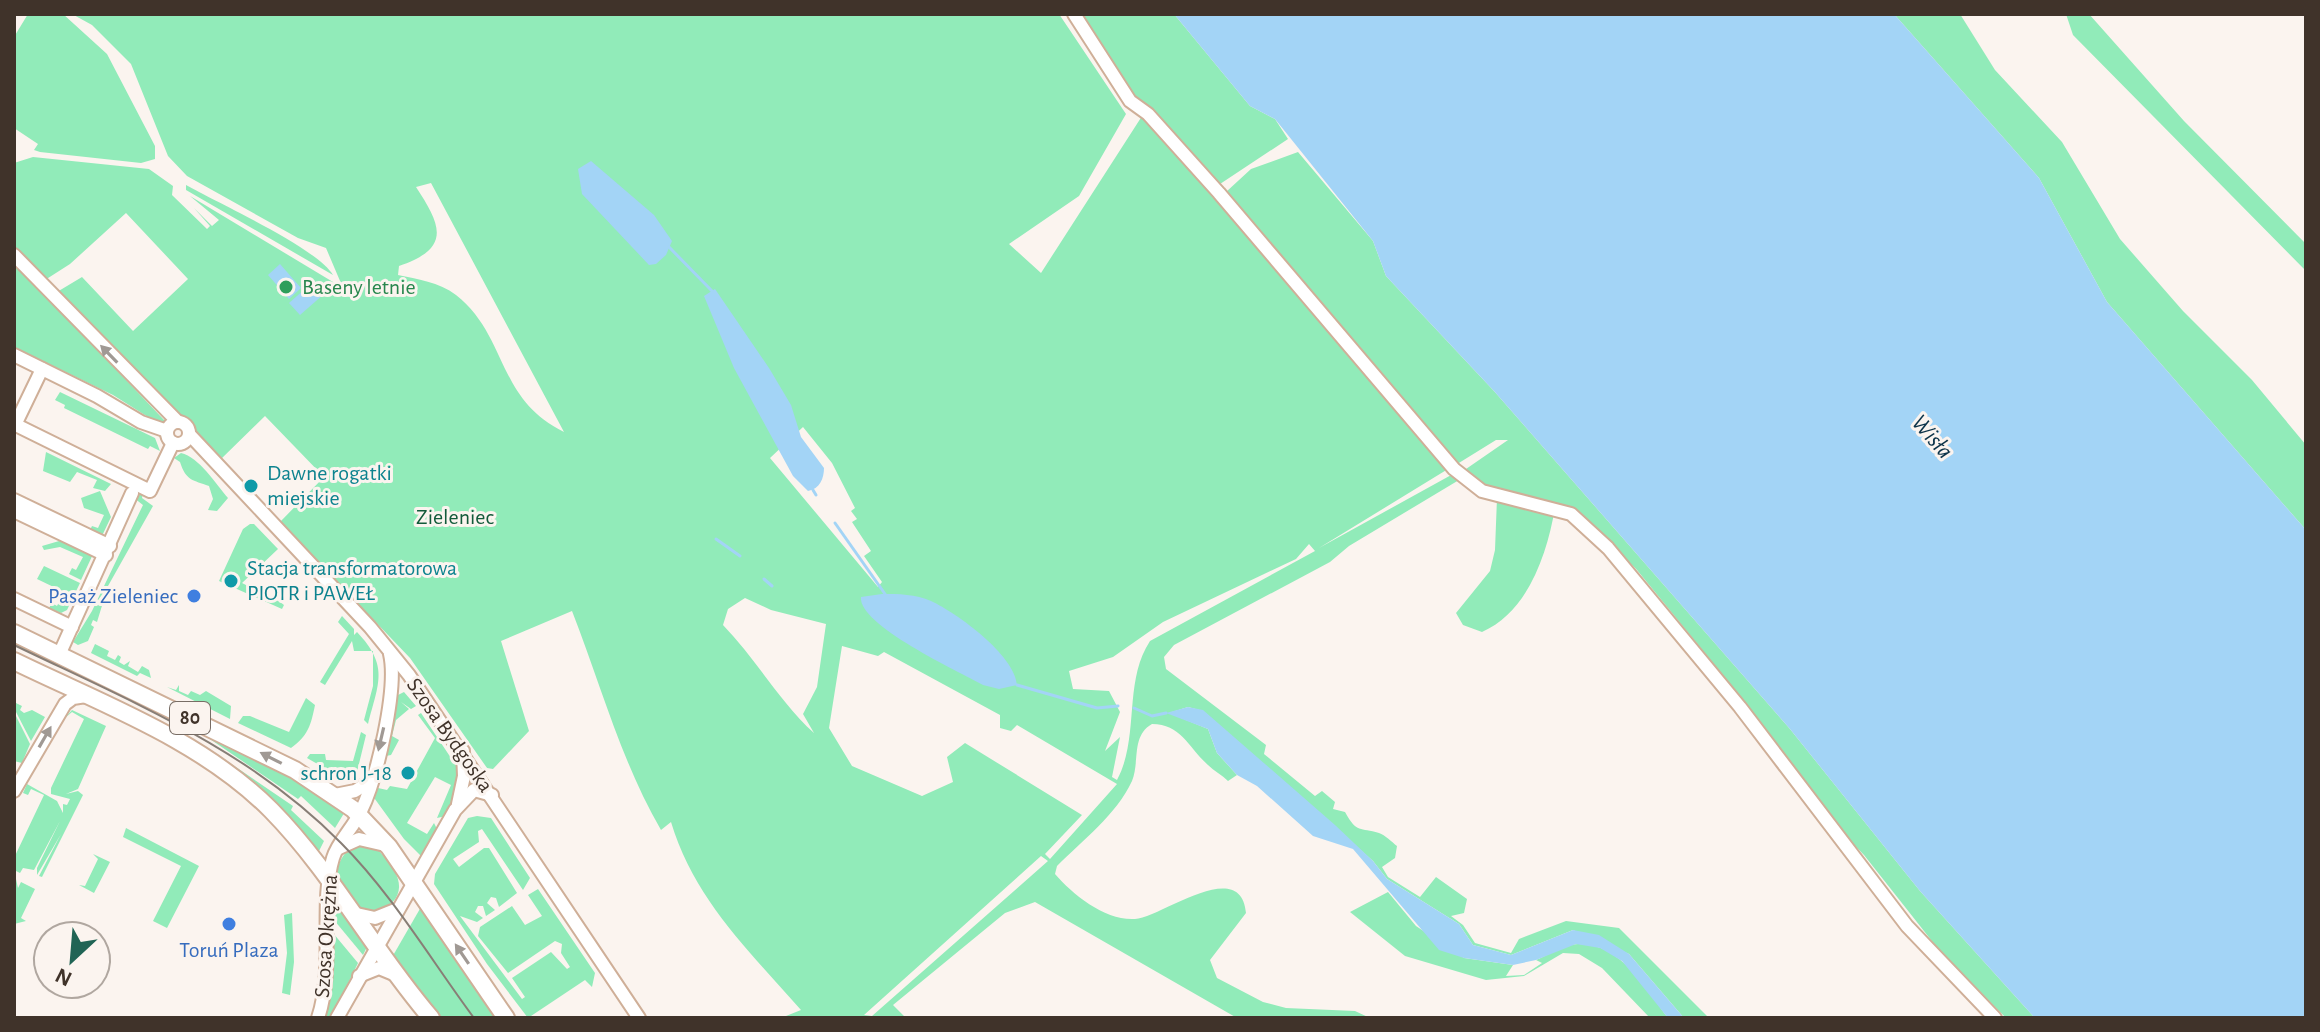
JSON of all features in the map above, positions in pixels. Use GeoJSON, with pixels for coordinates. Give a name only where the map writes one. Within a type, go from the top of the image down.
{"type":"FeatureCollection","features":[{"type":"Feature","properties":{"kind":"main road","name":"80"},"geometry":{"type":"LineString","coordinates":[[14,633],[263,754],[335,795],[360,814],[389,847],[506,1018]]}},
{"type":"Feature","properties":{"kind":"main road","name":"80"},"geometry":{"type":"LineString","coordinates":[[14,661],[183,743],[239,781],[272,811],[431,1018]]}},
{"type":"Feature","properties":{"kind":"street"},"geometry":{"type":"LineString","coordinates":[[1074,14],[1130,101],[1148,114],[1219,193],[1454,469],[1482,491],[1571,514],[1626,567],[1740,707],[1907,926],[1995,1018]]}},
{"type":"Feature","properties":{"kind":"street","name":"Szosa Bydgoska"},"geometry":{"type":"LineString","coordinates":[[14,255],[178,435],[228,479],[387,647],[463,751],[639,1018]]}},
{"type":"Feature","properties":{"kind":"street"},"geometry":{"type":"LineString","coordinates":[[14,355],[42,369],[141,422],[178,435],[150,491],[15,425],[42,369]]}},
{"type":"Feature","properties":{"kind":"street"},"geometry":{"type":"LineString","coordinates":[[59,655],[132,493]]}},
{"type":"Feature","properties":{"kind":"street"},"geometry":{"type":"LineString","coordinates":[[14,500],[108,550]]}},
{"type":"Feature","properties":{"kind":"street"},"geometry":{"type":"LineString","coordinates":[[14,511],[108,550]]}},
{"type":"Feature","properties":{"kind":"street"},"geometry":{"type":"LineString","coordinates":[[14,599],[72,627]]}},
{"type":"Feature","properties":{"kind":"street","name":"Szosa Okrężna"},"geometry":{"type":"LineString","coordinates":[[318,1018],[326,980],[334,854],[360,814],[371,781],[391,698],[393,673],[387,647]]}},
{"type":"Feature","properties":{"kind":"street"},"geometry":{"type":"LineString","coordinates":[[391,698],[404,688],[422,692]]}},
{"type":"Feature","properties":{"kind":"street"},"geometry":{"type":"LineString","coordinates":[[14,791],[20,768],[65,704],[73,698],[86,696]]}},
{"type":"Feature","properties":{"kind":"street"},"geometry":{"type":"LineString","coordinates":[[455,810],[463,784],[463,751]]}},
{"type":"Feature","properties":{"kind":"street"},"geometry":{"type":"LineString","coordinates":[[335,795],[355,791],[371,781]]}},
{"type":"Feature","properties":{"kind":"street"},"geometry":{"type":"LineString","coordinates":[[455,810],[474,790],[492,795]]}},
{"type":"Feature","properties":{"kind":"street","name":"Szosa Okrężna"},"geometry":{"type":"LineString","coordinates":[[337,1018],[455,810]]}},
{"type":"Feature","properties":{"kind":"street","name":"Szosa Okrężna"},"geometry":{"type":"LineString","coordinates":[[334,854],[354,839],[365,839],[389,847]]}},
{"type":"Feature","properties":{"kind":"street","name":"Szosa Okrężna"},"geometry":{"type":"LineString","coordinates":[[349,912],[385,917],[399,907]]}},
{"type":"Feature","properties":{"kind":"street"},"geometry":{"type":"LineString","coordinates":[[357,978],[379,968],[396,975]]}},
{"type":"Feature","properties":{"kind":"green space"},"geometry":{"type":"Polygon","coordinates":[[[28,14],[63,14],[107,54],[155,146],[155,159],[141,163],[40,152],[34,150],[38,144],[14,128],[14,37],[28,14]]]}},
{"type":"Feature","properties":{"kind":"green space","name":"Zieleniec"},"geometry":{"type":"Polygon","coordinates":[[[72,14],[1059,14],[1126,114],[1079,196],[1009,244],[1041,273],[1144,113],[1448,469],[1319,548],[1453,474],[1464,476],[1466,469],[1508,440],[1496,440],[1454,466],[1226,196],[1226,192],[1251,169],[1298,152],[1373,241],[1386,276],[1494,391],[1790,729],[1920,891],[2035,1018],[2006,1018],[1939,950],[1864,855],[1833,823],[1735,690],[1637,570],[1604,536],[1555,508],[1541,562],[1512,611],[1482,632],[1463,625],[1456,613],[1490,571],[1495,550],[1497,498],[1464,477],[1349,546],[1330,562],[1174,645],[1164,657],[1166,669],[1266,745],[1264,754],[1315,796],[1322,791],[1335,802],[1333,809],[1345,812],[1356,827],[1381,834],[1397,846],[1395,858],[1382,867],[1388,877],[1420,897],[1436,877],[1467,899],[1464,913],[1451,916],[1463,925],[1475,943],[1511,953],[1519,939],[1566,921],[1619,928],[1709,1018],[1684,1018],[1629,954],[1573,930],[1511,955],[1473,945],[1459,924],[1387,879],[1373,861],[1203,711],[1188,707],[1169,713],[1208,729],[1217,753],[1237,775],[1228,781],[1177,732],[1152,724],[1141,735],[1132,781],[1125,793],[1098,826],[1057,866],[1055,874],[1091,905],[1124,919],[1147,916],[1215,889],[1230,889],[1241,897],[1246,913],[1210,960],[1217,978],[1263,1002],[1286,1008],[1355,1011],[1370,1018],[1237,1018],[1035,902],[1005,913],[893,1005],[906,1018],[781,1018],[801,1010],[709,900],[681,850],[671,822],[661,830],[623,750],[572,611],[501,641],[529,731],[493,769],[487,768],[410,658],[280,522],[324,477],[265,416],[220,460],[188,423],[57,292],[82,277],[133,331],[188,279],[126,213],[70,264],[45,280],[14,248],[14,163],[33,157],[149,169],[173,186],[172,195],[207,229],[210,226],[194,208],[212,226],[219,220],[190,196],[343,288],[326,248],[298,238],[187,176],[168,156],[131,64],[92,25],[72,14]],[[431,183],[416,187],[436,224],[437,234],[428,251],[399,266],[398,275],[435,284],[456,295],[473,311],[526,402],[542,418],[564,432],[431,183]],[[803,427],[770,458],[878,587],[882,582],[864,556],[871,551],[852,522],[857,519],[851,511],[855,508],[832,463],[803,427]],[[1309,544],[1296,559],[1163,622],[1113,657],[1069,671],[1073,689],[1109,691],[1120,712],[1105,751],[1120,737],[1112,777],[1117,780],[1128,746],[1137,674],[1150,641],[1315,551],[1309,544]],[[745,598],[728,609],[723,625],[814,733],[803,714],[817,687],[826,624],[771,610],[745,598]],[[842,646],[829,728],[852,766],[922,796],[953,782],[947,757],[965,743],[1082,815],[1045,854],[1050,859],[1117,784],[1017,725],[1011,731],[1000,728],[1000,715],[884,652],[878,656],[842,646]],[[1041,856],[864,1015],[872,1016],[1048,861],[1041,856]]]}},
{"type":"Feature","properties":{"kind":"green space"},"geometry":{"type":"Polygon","coordinates":[[[1079,14],[1174,14],[1250,106],[1275,119],[1288,139],[1217,186],[1141,105],[1079,14]]]}},
{"type":"Feature","properties":{"kind":"green space"},"geometry":{"type":"Polygon","coordinates":[[[1894,14],[1960,14],[1995,70],[2062,142],[2120,239],[2183,311],[2252,380],[2306,445],[2306,530],[2107,302],[2039,178],[1894,14]]]}},
{"type":"Feature","properties":{"kind":"green space"},"geometry":{"type":"Polygon","coordinates":[[[2066,14],[2089,14],[2184,121],[2306,244],[2306,271],[2073,35],[2066,14]]]}},
{"type":"Feature","properties":{"kind":"green space"},"geometry":{"type":"Polygon","coordinates":[[[186,185],[288,239],[333,275],[186,190],[186,185]]]}},
{"type":"Feature","properties":{"kind":"green space"},"geometry":{"type":"Polygon","coordinates":[[[14,262],[166,423],[148,417],[113,395],[14,347],[14,262]]]}},
{"type":"Feature","properties":{"kind":"green space"},"geometry":{"type":"Polygon","coordinates":[[[60,392],[155,438],[160,451],[150,446],[148,449],[64,408],[65,405],[55,400],[60,392]]]}},
{"type":"Feature","properties":{"kind":"green space"},"geometry":{"type":"Polygon","coordinates":[[[46,452],[111,484],[105,491],[93,488],[97,480],[77,472],[70,482],[43,471],[46,452]]]}},
{"type":"Feature","properties":{"kind":"green space"},"geometry":{"type":"Polygon","coordinates":[[[181,453],[201,465],[228,498],[217,511],[208,510],[213,499],[209,486],[194,481],[174,458],[181,453]]]}},
{"type":"Feature","properties":{"kind":"green space"},"geometry":{"type":"Polygon","coordinates":[[[100,491],[111,517],[101,538],[89,532],[92,526],[98,528],[104,515],[84,508],[81,498],[100,491]]]}},
{"type":"Feature","properties":{"kind":"green space"},"geometry":{"type":"Polygon","coordinates":[[[143,493],[142,498],[153,506],[108,586],[97,622],[93,620],[91,625],[94,627],[88,641],[78,645],[73,642],[92,611],[143,505],[134,498],[143,493]]]}},
{"type":"Feature","properties":{"kind":"green space"},"geometry":{"type":"Polygon","coordinates":[[[254,524],[278,549],[242,583],[280,602],[284,605],[282,609],[219,581],[243,529],[254,524]]]}},
{"type":"Feature","properties":{"kind":"green space"},"geometry":{"type":"Polygon","coordinates":[[[66,539],[94,552],[81,580],[69,574],[72,568],[76,570],[83,557],[60,547],[44,550],[42,546],[66,539]]]}},
{"type":"Feature","properties":{"kind":"green space"},"geometry":{"type":"Polygon","coordinates":[[[44,566],[80,583],[67,610],[61,613],[49,608],[52,603],[57,606],[64,592],[37,579],[44,566]]]}},
{"type":"Feature","properties":{"kind":"green space"},"geometry":{"type":"Polygon","coordinates":[[[342,616],[354,629],[354,635],[357,632],[371,651],[354,651],[352,641],[325,685],[320,682],[349,634],[338,622],[342,616]]]}},
{"type":"Feature","properties":{"kind":"green space"},"geometry":{"type":"Polygon","coordinates":[[[14,638],[269,762],[346,810],[335,828],[301,796],[298,799],[207,737],[14,644],[14,638]]]}},
{"type":"Feature","properties":{"kind":"green space"},"geometry":{"type":"Polygon","coordinates":[[[95,644],[109,651],[107,656],[115,660],[118,655],[121,657],[119,662],[124,665],[130,661],[128,666],[138,672],[142,666],[149,670],[151,678],[140,673],[137,676],[91,653],[95,644]]]}},
{"type":"Feature","properties":{"kind":"green space"},"geometry":{"type":"Polygon","coordinates":[[[14,653],[205,746],[293,806],[291,810],[324,841],[318,853],[276,803],[220,760],[14,653]]]}},
{"type":"Feature","properties":{"kind":"green space"},"geometry":{"type":"Polygon","coordinates":[[[373,654],[379,675],[368,724],[364,720],[373,686],[373,654]]]}},
{"type":"Feature","properties":{"kind":"green space"},"geometry":{"type":"Polygon","coordinates":[[[179,685],[179,691],[188,695],[191,691],[200,695],[206,691],[231,706],[230,719],[167,687],[176,690],[179,685]]]}},
{"type":"Feature","properties":{"kind":"green space"},"geometry":{"type":"Polygon","coordinates":[[[404,692],[416,706],[411,709],[401,702],[409,709],[396,720],[392,736],[399,740],[391,755],[386,756],[378,788],[387,790],[390,786],[407,789],[435,738],[418,715],[421,713],[459,770],[453,804],[446,816],[437,818],[451,785],[435,777],[407,823],[427,834],[434,823],[438,831],[422,857],[404,839],[372,795],[396,696],[404,692]]]}},
{"type":"Feature","properties":{"kind":"green space"},"geometry":{"type":"Polygon","coordinates":[[[306,698],[315,705],[312,718],[308,730],[291,748],[238,723],[243,716],[250,716],[289,732],[306,698]]]}},
{"type":"Feature","properties":{"kind":"green space"},"geometry":{"type":"Polygon","coordinates":[[[16,703],[22,706],[20,710],[24,713],[32,710],[45,717],[31,741],[16,712],[16,703]]]}},
{"type":"Feature","properties":{"kind":"green space"},"geometry":{"type":"Polygon","coordinates":[[[72,710],[106,726],[78,789],[66,794],[78,791],[83,795],[42,877],[39,876],[61,834],[37,875],[37,868],[60,821],[34,870],[23,868],[20,873],[14,870],[14,858],[44,795],[31,789],[28,795],[23,793],[27,784],[57,801],[63,813],[63,804],[67,805],[70,799],[51,794],[51,788],[84,719],[72,712],[65,718],[72,710]]]}},
{"type":"Feature","properties":{"kind":"green space"},"geometry":{"type":"Polygon","coordinates":[[[14,712],[30,744],[22,763],[14,761],[14,712]]]}},
{"type":"Feature","properties":{"kind":"green space"},"geometry":{"type":"Polygon","coordinates":[[[361,732],[366,735],[357,772],[349,782],[307,758],[310,754],[325,754],[326,760],[353,761],[361,732]]]}},
{"type":"Feature","properties":{"kind":"green space"},"geometry":{"type":"Polygon","coordinates":[[[468,818],[491,818],[530,878],[523,890],[482,829],[478,831],[479,842],[453,859],[459,867],[484,848],[489,848],[517,893],[499,907],[496,898],[491,897],[487,903],[495,910],[486,916],[483,906],[478,906],[475,912],[483,918],[477,922],[460,916],[522,999],[525,997],[512,978],[551,952],[567,969],[570,967],[561,953],[562,944],[555,941],[508,973],[478,936],[480,927],[512,906],[525,925],[542,916],[528,895],[538,889],[595,973],[592,987],[585,980],[528,1018],[487,964],[434,884],[435,874],[468,818]]]}},
{"type":"Feature","properties":{"kind":"green space"},"geometry":{"type":"Polygon","coordinates":[[[126,828],[199,866],[167,928],[153,921],[181,866],[123,837],[126,828]]]}},
{"type":"Feature","properties":{"kind":"green space"},"geometry":{"type":"Polygon","coordinates":[[[356,844],[376,848],[391,866],[399,883],[395,899],[378,913],[355,904],[340,886],[337,875],[339,864],[356,844]]]}},
{"type":"Feature","properties":{"kind":"green space"},"geometry":{"type":"Polygon","coordinates":[[[93,854],[110,862],[94,893],[79,885],[85,886],[98,859],[93,854]]]}},
{"type":"Feature","properties":{"kind":"green space"},"geometry":{"type":"Polygon","coordinates":[[[16,879],[18,888],[21,882],[35,889],[21,918],[26,921],[14,924],[16,879]]]}},
{"type":"Feature","properties":{"kind":"green space"},"geometry":{"type":"Polygon","coordinates":[[[1388,892],[1416,926],[1464,958],[1513,965],[1506,976],[1524,975],[1542,963],[1536,960],[1573,944],[1607,951],[1631,970],[1668,1018],[1650,1018],[1602,968],[1579,954],[1563,953],[1524,976],[1486,980],[1405,956],[1350,912],[1388,892]]]}},
{"type":"Feature","properties":{"kind":"green space"},"geometry":{"type":"Polygon","coordinates":[[[335,903],[367,947],[363,955],[334,920],[335,903]]]}},
{"type":"Feature","properties":{"kind":"green space"},"geometry":{"type":"Polygon","coordinates":[[[421,907],[495,1018],[437,1018],[391,959],[421,907]]]}},
{"type":"Feature","properties":{"kind":"green space"},"geometry":{"type":"Polygon","coordinates":[[[292,913],[294,962],[290,995],[282,993],[287,953],[284,915],[292,913]]]}},
{"type":"Feature","properties":{"kind":"green space"},"geometry":{"type":"Polygon","coordinates":[[[333,933],[358,963],[331,1018],[324,1018],[329,1000],[333,933]]]}},
{"type":"Feature","properties":{"kind":"water","name":"Wisła"},"geometry":{"type":"Polygon","coordinates":[[[1174,14],[1894,14],[2039,178],[2107,302],[2306,530],[2306,1018],[2035,1018],[1920,891],[1790,729],[1494,391],[1386,276],[1373,241],[1275,119],[1250,106],[1174,14]]]}},
{"type":"Feature","properties":{"kind":"water"},"geometry":{"type":"Polygon","coordinates":[[[591,161],[654,215],[672,241],[666,255],[656,264],[649,265],[582,194],[578,169],[591,161]]]}},
{"type":"Feature","properties":{"kind":"water"},"geometry":{"type":"Polygon","coordinates":[[[280,264],[301,288],[289,299],[268,275],[280,264]]]}},
{"type":"Feature","properties":{"kind":"water"},"geometry":{"type":"Polygon","coordinates":[[[313,282],[324,294],[300,315],[289,303],[313,282]]]}},
{"type":"Feature","properties":{"kind":"water"},"geometry":{"type":"Polygon","coordinates":[[[715,289],[769,368],[791,405],[801,437],[824,468],[820,482],[812,490],[808,491],[793,476],[734,368],[704,296],[715,289]]]}},
{"type":"Feature","properties":{"kind":"water"},"geometry":{"type":"Polygon","coordinates":[[[882,594],[919,597],[955,615],[996,648],[1014,673],[1017,685],[999,689],[983,685],[892,633],[875,621],[864,608],[861,597],[882,594]]]}},
{"type":"Feature","properties":{"kind":"water"},"geometry":{"type":"Polygon","coordinates":[[[1188,707],[1203,710],[1335,825],[1373,861],[1387,879],[1459,924],[1473,945],[1511,955],[1573,930],[1599,935],[1629,954],[1684,1018],[1668,1018],[1622,961],[1600,948],[1576,944],[1536,960],[1513,965],[1464,958],[1439,950],[1353,849],[1313,836],[1257,786],[1237,775],[1217,753],[1208,729],[1166,713],[1188,707]]]}},
{"type":"Feature","properties":{"kind":"waterway"},"geometry":{"type":"LineString","coordinates":[[669,247],[712,291]]}},
{"type":"Feature","properties":{"kind":"waterway"},"geometry":{"type":"LineString","coordinates":[[813,490],[816,495]]}},
{"type":"Feature","properties":{"kind":"waterway"},"geometry":{"type":"LineString","coordinates":[[835,523],[885,594]]}},
{"type":"Feature","properties":{"kind":"waterway"},"geometry":{"type":"LineString","coordinates":[[716,539],[740,556]]}},
{"type":"Feature","properties":{"kind":"waterway"},"geometry":{"type":"LineString","coordinates":[[764,579],[772,586]]}},
{"type":"Feature","properties":{"kind":"waterway"},"geometry":{"type":"LineString","coordinates":[[1017,685],[1097,708],[1118,706]]}},
{"type":"Feature","properties":{"kind":"waterway"},"geometry":{"type":"LineString","coordinates":[[1134,708],[1152,716],[1166,713]]}},
{"type":"Feature","properties":{"kind":"tram line"},"geometry":{"type":"LineString","coordinates":[[14,645],[186,730],[267,780],[305,810],[360,863],[474,1018]]}},
{"type":"Feature","properties":{"kind":"place","name":"Baseny letnie"},"geometry":{"type":"Point","coordinates":[286,287]}},
{"type":"Feature","properties":{"kind":"place","name":"Dawne rogatki miejskie"},"geometry":{"type":"Point","coordinates":[251,486]}},
{"type":"Feature","properties":{"kind":"place","name":"Stacja transformatorowa PIOTR i PAWEŁ"},"geometry":{"type":"Point","coordinates":[231,581]}},
{"type":"Feature","properties":{"kind":"place","name":"Pasaż Zieleniec"},"geometry":{"type":"Point","coordinates":[194,596]}},
{"type":"Feature","properties":{"kind":"place","name":"schron J-18"},"geometry":{"type":"Point","coordinates":[408,773]}},
{"type":"Feature","properties":{"kind":"place","name":"Toruń Plaza"},"geometry":{"type":"Point","coordinates":[229,924]}}]}
